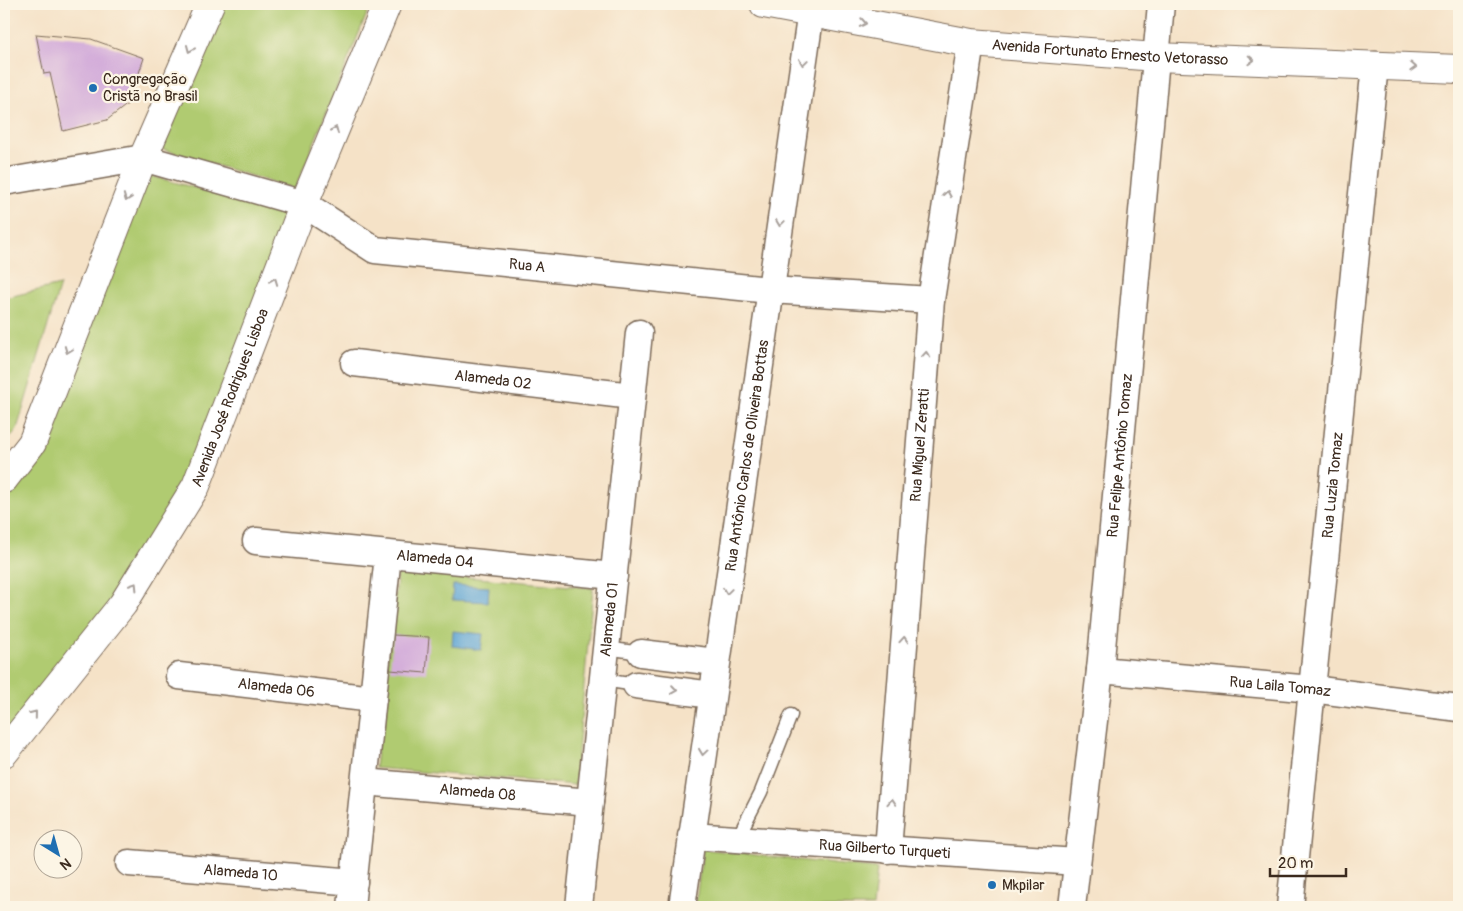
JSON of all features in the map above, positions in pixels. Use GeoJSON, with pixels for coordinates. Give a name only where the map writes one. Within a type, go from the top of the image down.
{"type":"FeatureCollection","features":[{"type":"Feature","properties":{"kind":"main road"},"geometry":{"type":"LineString","coordinates":[[4,479],[32,442],[143,158],[210,4]]}},
{"type":"Feature","properties":{"kind":"main road","name":"Avenida José Rodrigues Lisboa"},"geometry":{"type":"LineString","coordinates":[[4,752],[123,604],[196,486],[304,204],[387,4]]}},
{"type":"Feature","properties":{"kind":"main road","name":"Avenida Fortunato Ernesto Vetorasso"},"geometry":{"type":"LineString","coordinates":[[764,4],[811,9],[971,43],[1156,57],[1459,69]]}},
{"type":"Feature","properties":{"kind":"street","name":"Rua Felipe Antônio Tomaz"},"geometry":{"type":"LineString","coordinates":[[1072,907],[1100,670],[1161,4]]}},
{"type":"Feature","properties":{"kind":"street","name":"Rua Antônio Carlos de Oliveira Bottas"},"geometry":{"type":"LineString","coordinates":[[682,907],[811,9]]}},
{"type":"Feature","properties":{"kind":"street","name":"Rua Miguel Zeratti"},"geometry":{"type":"LineString","coordinates":[[888,850],[931,300],[971,43]]}},
{"type":"Feature","properties":{"kind":"street","name":"Rua Luzia Tomaz"},"geometry":{"type":"LineString","coordinates":[[1290,907],[1375,65]]}},
{"type":"Feature","properties":{"kind":"street"},"geometry":{"type":"LineString","coordinates":[[4,182],[143,158]]}},
{"type":"Feature","properties":{"kind":"street","name":"Rua A"},"geometry":{"type":"LineString","coordinates":[[143,158],[304,204],[375,250],[770,290],[931,300]]}},
{"type":"Feature","properties":{"kind":"street","name":"Alameda 01"},"geometry":{"type":"LineString","coordinates":[[579,907],[639,333]]}},
{"type":"Feature","properties":{"kind":"street","name":"Alameda 02"},"geometry":{"type":"LineString","coordinates":[[354,363],[632,396]]}},
{"type":"Feature","properties":{"kind":"street","name":"Alameda 04"},"geometry":{"type":"LineString","coordinates":[[256,541],[614,576]]}},
{"type":"Feature","properties":{"kind":"street"},"geometry":{"type":"LineString","coordinates":[[351,907],[388,555]]}},
{"type":"Feature","properties":{"kind":"street"},"geometry":{"type":"LineString","coordinates":[[640,653],[716,662]]}},
{"type":"Feature","properties":{"kind":"street","name":"Rua Laila Tomaz"},"geometry":{"type":"LineString","coordinates":[[1100,670],[1312,689],[1459,708]]}},
{"type":"Feature","properties":{"kind":"street","name":"Alameda 06"},"geometry":{"type":"LineString","coordinates":[[179,676],[373,699]]}},
{"type":"Feature","properties":{"kind":"street"},"geometry":{"type":"LineString","coordinates":[[636,684],[712,695]]}},
{"type":"Feature","properties":{"kind":"street","name":"Alameda 08"},"geometry":{"type":"LineString","coordinates":[[364,782],[590,802]]}},
{"type":"Feature","properties":{"kind":"street","name":"Rua Gilberto Turqueti"},"geometry":{"type":"LineString","coordinates":[[691,836],[1077,862]]}},
{"type":"Feature","properties":{"kind":"street","name":"Alameda 10"},"geometry":{"type":"LineString","coordinates":[[129,863],[354,882]]}},
{"type":"Feature","properties":{"kind":"lane"},"geometry":{"type":"LineString","coordinates":[[606,648],[640,653]]}},
{"type":"Feature","properties":{"kind":"lane"},"geometry":{"type":"LineString","coordinates":[[603,680],[636,684]]}},
{"type":"Feature","properties":{"kind":"lane"},"geometry":{"type":"LineString","coordinates":[[737,840],[761,792],[791,715]]}},
{"type":"Feature","properties":{"kind":"green space"},"geometry":{"type":"Polygon","coordinates":[[[222,4],[371,4],[295,189],[162,149],[222,4]]]}},
{"type":"Feature","properties":{"kind":"green space"},"geometry":{"type":"Polygon","coordinates":[[[148,175],[291,214],[188,483],[114,599],[4,737],[4,496],[37,448],[148,175]]]}},
{"type":"Feature","properties":{"kind":"green space"},"geometry":{"type":"Polygon","coordinates":[[[60,285],[17,429],[4,445],[4,298],[60,285]]]}},
{"type":"Feature","properties":{"kind":"green space"},"geometry":{"type":"Polygon","coordinates":[[[398,571],[593,588],[575,785],[375,768],[398,571]]]}},
{"type":"Feature","properties":{"kind":"green space"},"geometry":{"type":"Polygon","coordinates":[[[703,849],[877,869],[873,907],[695,907],[703,849]]]}},
{"type":"Feature","properties":{"kind":"water"},"geometry":{"type":"Polygon","coordinates":[[[453,585],[489,587],[488,602],[452,600],[453,585]]]}},
{"type":"Feature","properties":{"kind":"water"},"geometry":{"type":"Polygon","coordinates":[[[453,631],[483,634],[481,650],[452,646],[453,631]]]}},
{"type":"Feature","properties":{"kind":"building","name":"Congregação Cristã no Brasil"},"geometry":{"type":"Polygon","coordinates":[[[36,34],[91,39],[144,58],[129,103],[107,120],[63,131],[50,73],[44,74],[36,34]]]}},
{"type":"Feature","properties":{"kind":"building"},"geometry":{"type":"Polygon","coordinates":[[[393,635],[429,637],[426,673],[390,670],[393,635]]]}},
{"type":"Feature","properties":{"kind":"place","name":"Congregação Cristã no Brasil"},"geometry":{"type":"Point","coordinates":[93,88]}},
{"type":"Feature","properties":{"kind":"place","name":"Mkpilar"},"geometry":{"type":"Point","coordinates":[992,885]}}]}
